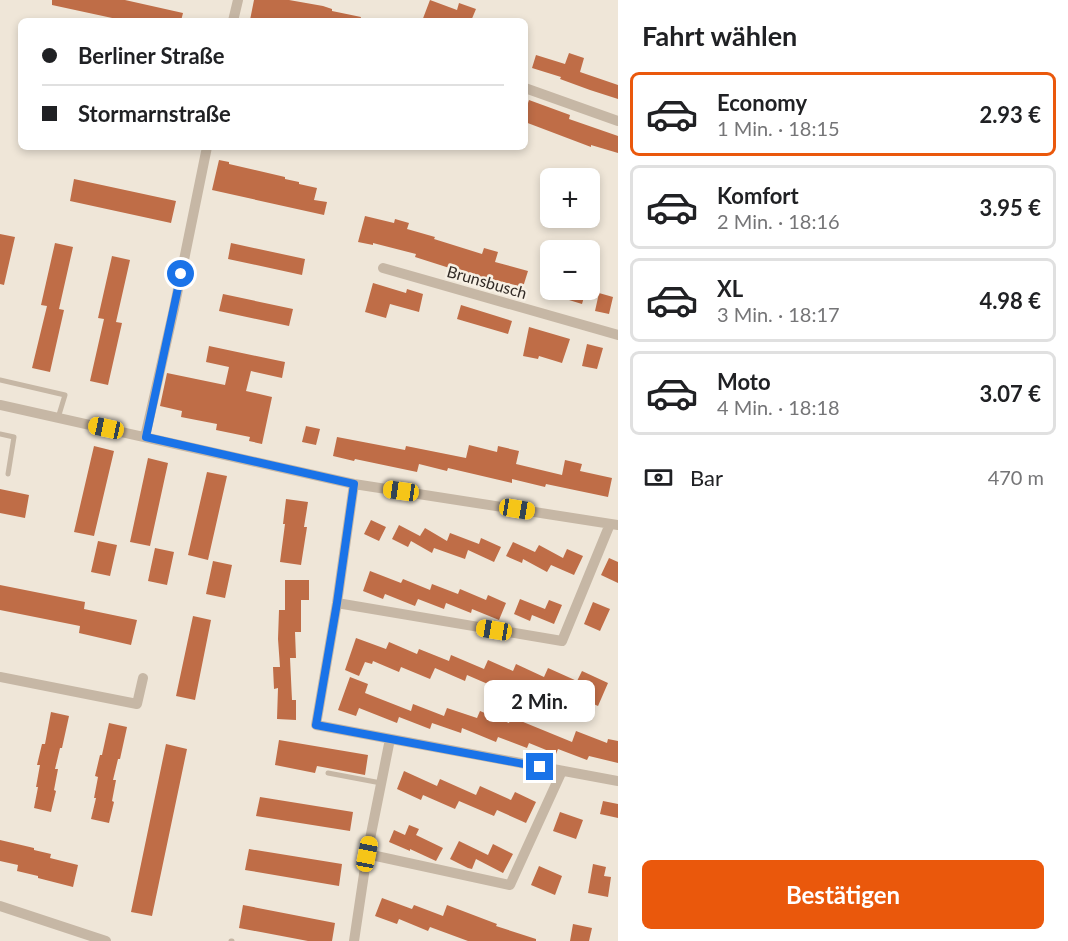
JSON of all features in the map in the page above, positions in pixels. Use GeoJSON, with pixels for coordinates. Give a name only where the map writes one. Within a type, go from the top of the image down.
{"type":"FeatureCollection","features":[{"type":"Feature","properties":{"kind":"street"},"geometry":{"type":"LineString","coordinates":[[234,18],[238,0]]}},
{"type":"Feature","properties":{"kind":"street"},"geometry":{"type":"LineString","coordinates":[[528,89],[618,121]]}},
{"type":"Feature","properties":{"kind":"street"},"geometry":{"type":"LineString","coordinates":[[146,437],[206,150]]}},
{"type":"Feature","properties":{"kind":"street","name":"Brunsbusch"},"geometry":{"type":"LineString","coordinates":[[383,268],[618,335]]}},
{"type":"Feature","properties":{"kind":"street"},"geometry":{"type":"LineString","coordinates":[[0,405],[354,484],[614,524],[562,641],[337,603]]}},
{"type":"Feature","properties":{"kind":"street"},"geometry":{"type":"LineString","coordinates":[[354,484],[316,725],[618,782]]}},
{"type":"Feature","properties":{"kind":"street"},"geometry":{"type":"LineString","coordinates":[[0,677],[137,704],[143,678]]}},
{"type":"Feature","properties":{"kind":"street"},"geometry":{"type":"LineString","coordinates":[[354,941],[367,854],[390,739]]}},
{"type":"Feature","properties":{"kind":"street"},"geometry":{"type":"LineString","coordinates":[[367,854],[510,885],[562,771]]}},
{"type":"Feature","properties":{"kind":"street"},"geometry":{"type":"LineString","coordinates":[[0,906],[103,941]]}},
{"type":"Feature","properties":{"kind":"lane"},"geometry":{"type":"LineString","coordinates":[[0,380],[65,395],[58,418]]}},
{"type":"Feature","properties":{"kind":"lane"},"geometry":{"type":"LineString","coordinates":[[0,434],[14,437],[8,474]]}},
{"type":"Feature","properties":{"kind":"lane"},"geometry":{"type":"LineString","coordinates":[[328,773],[381,783]]}},
{"type":"Feature","properties":{"kind":"building"},"geometry":{"type":"Polygon","coordinates":[[[52,0],[125,0],[183,13],[182,18],[112,18],[52,5],[52,0]]]}},
{"type":"Feature","properties":{"kind":"building"},"geometry":{"type":"Polygon","coordinates":[[[254,0],[289,0],[323,6],[332,11],[361,17],[361,18],[250,18],[254,0]]]}},
{"type":"Feature","properties":{"kind":"building"},"geometry":{"type":"Polygon","coordinates":[[[430,0],[457,10],[459,3],[476,9],[472,18],[423,18],[430,0]]]}},
{"type":"Feature","properties":{"kind":"building"},"geometry":{"type":"Polygon","coordinates":[[[569,53],[584,58],[580,72],[618,85],[618,99],[532,68],[536,55],[565,64],[569,53]]]}},
{"type":"Feature","properties":{"kind":"building"},"geometry":{"type":"Polygon","coordinates":[[[529,100],[570,115],[569,119],[618,136],[618,153],[591,145],[591,147],[528,123],[529,100]]]}},
{"type":"Feature","properties":{"kind":"building"},"geometry":{"type":"Polygon","coordinates":[[[219,160],[317,188],[314,200],[327,202],[324,215],[212,190],[219,160]]]}},
{"type":"Feature","properties":{"kind":"building"},"geometry":{"type":"Polygon","coordinates":[[[74,179],[176,201],[171,223],[70,201],[74,179]]]}},
{"type":"Feature","properties":{"kind":"building"},"geometry":{"type":"Polygon","coordinates":[[[365,216],[394,223],[395,219],[409,223],[407,229],[482,254],[484,248],[498,252],[495,262],[528,271],[523,287],[462,272],[415,257],[416,254],[373,243],[373,245],[358,242],[365,216]]]}},
{"type":"Feature","properties":{"kind":"building"},"geometry":{"type":"Polygon","coordinates":[[[0,234],[15,237],[4,285],[0,284],[0,234]]]}},
{"type":"Feature","properties":{"kind":"building"},"geometry":{"type":"Polygon","coordinates":[[[55,243],[73,247],[59,309],[64,310],[50,372],[32,368],[47,306],[41,305],[55,243]]]}},
{"type":"Feature","properties":{"kind":"building"},"geometry":{"type":"Polygon","coordinates":[[[231,243],[305,259],[302,275],[228,259],[231,243]]]}},
{"type":"Feature","properties":{"kind":"building"},"geometry":{"type":"Polygon","coordinates":[[[112,256],[130,260],[116,322],[122,323],[108,385],[90,381],[104,319],[98,318],[112,256]]]}},
{"type":"Feature","properties":{"kind":"building"},"geometry":{"type":"Polygon","coordinates":[[[373,283],[406,293],[407,289],[423,294],[419,312],[390,304],[386,318],[365,312],[373,283]]]}},
{"type":"Feature","properties":{"kind":"building"},"geometry":{"type":"Polygon","coordinates":[[[600,293],[613,297],[609,314],[595,311],[597,300],[600,300],[600,293]]]}},
{"type":"Feature","properties":{"kind":"building"},"geometry":{"type":"Polygon","coordinates":[[[223,294],[293,309],[289,326],[219,311],[223,294]]]}},
{"type":"Feature","properties":{"kind":"building"},"geometry":{"type":"Polygon","coordinates":[[[569,300],[583,300],[582,304],[569,300]]]}},
{"type":"Feature","properties":{"kind":"building"},"geometry":{"type":"Polygon","coordinates":[[[461,305],[512,321],[508,334],[457,319],[461,305]]]}},
{"type":"Feature","properties":{"kind":"building"},"geometry":{"type":"Polygon","coordinates":[[[529,327],[570,339],[562,363],[539,356],[538,359],[523,356],[529,327]]]}},
{"type":"Feature","properties":{"kind":"building"},"geometry":{"type":"Polygon","coordinates":[[[587,344],[603,348],[597,369],[582,366],[587,344]]]}},
{"type":"Feature","properties":{"kind":"building"},"geometry":{"type":"Polygon","coordinates":[[[209,346],[285,362],[282,378],[251,371],[246,391],[272,397],[262,444],[249,441],[250,437],[216,430],[217,424],[181,417],[182,411],[160,406],[167,373],[225,385],[229,367],[206,362],[209,346]]]}},
{"type":"Feature","properties":{"kind":"building"},"geometry":{"type":"Polygon","coordinates":[[[306,426],[320,429],[316,445],[302,442],[306,426]]]}},
{"type":"Feature","properties":{"kind":"building"},"geometry":{"type":"Polygon","coordinates":[[[337,437],[405,450],[406,446],[466,458],[469,445],[497,452],[498,446],[519,451],[516,464],[562,475],[565,460],[582,464],[580,471],[612,478],[608,497],[512,479],[512,483],[448,468],[447,471],[419,464],[417,472],[333,456],[337,437]]]}},
{"type":"Feature","properties":{"kind":"building"},"geometry":{"type":"Polygon","coordinates":[[[94,446],[114,451],[94,536],[74,532],[94,446]]]}},
{"type":"Feature","properties":{"kind":"building"},"geometry":{"type":"Polygon","coordinates":[[[148,458],[168,463],[150,546],[130,542],[148,458]]]}},
{"type":"Feature","properties":{"kind":"building"},"geometry":{"type":"Polygon","coordinates":[[[207,472],[227,476],[208,560],[188,555],[207,472]]]}},
{"type":"Feature","properties":{"kind":"building"},"geometry":{"type":"Polygon","coordinates":[[[0,489],[29,495],[25,518],[0,513],[0,489]]]}},
{"type":"Feature","properties":{"kind":"building"},"geometry":{"type":"Polygon","coordinates":[[[286,499],[308,502],[301,565],[280,562],[286,499]]]}},
{"type":"Feature","properties":{"kind":"building"},"geometry":{"type":"Polygon","coordinates":[[[371,520],[386,527],[379,541],[364,534],[371,520]]]}},
{"type":"Feature","properties":{"kind":"building"},"geometry":{"type":"Polygon","coordinates":[[[399,525],[420,536],[425,528],[447,541],[450,533],[479,544],[481,538],[501,547],[494,562],[468,550],[465,559],[434,548],[432,553],[411,541],[408,547],[392,539],[399,525]]]}},
{"type":"Feature","properties":{"kind":"building"},"geometry":{"type":"Polygon","coordinates":[[[98,541],[117,545],[110,576],[91,572],[98,541]]]}},
{"type":"Feature","properties":{"kind":"building"},"geometry":{"type":"Polygon","coordinates":[[[513,542],[535,552],[539,545],[563,558],[567,549],[583,556],[574,575],[551,565],[547,572],[523,559],[522,563],[506,556],[513,542]]]}},
{"type":"Feature","properties":{"kind":"building"},"geometry":{"type":"Polygon","coordinates":[[[155,548],[174,552],[167,585],[148,581],[155,548]]]}},
{"type":"Feature","properties":{"kind":"building"},"geometry":{"type":"Polygon","coordinates":[[[609,558],[618,562],[618,583],[601,575],[609,558]]]}},
{"type":"Feature","properties":{"kind":"building"},"geometry":{"type":"Polygon","coordinates":[[[213,561],[232,565],[225,598],[206,594],[213,561]]]}},
{"type":"Feature","properties":{"kind":"building"},"geometry":{"type":"Polygon","coordinates":[[[370,571],[401,583],[403,579],[430,590],[432,584],[458,594],[460,589],[486,600],[488,595],[506,603],[499,620],[472,609],[471,613],[446,603],[444,609],[418,599],[415,606],[385,594],[383,599],[363,591],[370,571]]]}},
{"type":"Feature","properties":{"kind":"building"},"geometry":{"type":"Polygon","coordinates":[[[285,580],[309,580],[309,600],[301,600],[301,632],[295,632],[296,658],[290,658],[292,700],[296,700],[296,720],[277,719],[278,688],[274,689],[273,667],[280,667],[279,610],[285,610],[285,580]]]}},
{"type":"Feature","properties":{"kind":"building"},"geometry":{"type":"Polygon","coordinates":[[[0,585],[85,602],[84,609],[137,620],[131,645],[79,633],[80,626],[0,610],[0,585]]]}},
{"type":"Feature","properties":{"kind":"building"},"geometry":{"type":"Polygon","coordinates":[[[520,599],[545,609],[549,600],[562,605],[554,624],[532,615],[530,621],[514,614],[520,599]]]}},
{"type":"Feature","properties":{"kind":"building"},"geometry":{"type":"Polygon","coordinates":[[[593,602],[610,609],[600,631],[584,624],[593,602]]]}},
{"type":"Feature","properties":{"kind":"building"},"geometry":{"type":"Polygon","coordinates":[[[193,616],[211,620],[195,700],[176,696],[193,616]]]}},
{"type":"Feature","properties":{"kind":"building"},"geometry":{"type":"Polygon","coordinates":[[[356,638],[386,649],[389,642],[417,654],[419,649],[449,661],[451,655],[484,669],[488,660],[513,671],[516,664],[544,677],[548,668],[577,681],[582,671],[608,683],[598,706],[564,691],[559,701],[530,688],[527,695],[499,682],[497,688],[467,675],[465,681],[435,668],[430,679],[401,667],[399,672],[373,661],[372,664],[365,662],[359,676],[345,670],[356,638]]]}},
{"type":"Feature","properties":{"kind":"building"},"geometry":{"type":"Polygon","coordinates":[[[350,677],[368,684],[365,693],[411,711],[413,704],[444,716],[447,708],[477,718],[480,711],[509,723],[511,717],[572,742],[576,731],[607,743],[608,739],[618,741],[618,763],[589,756],[587,760],[558,749],[556,754],[529,743],[527,748],[498,737],[496,742],[462,728],[461,733],[432,723],[430,729],[399,717],[397,723],[359,708],[356,716],[338,710],[350,677]]]}},
{"type":"Feature","properties":{"kind":"building"},"geometry":{"type":"Polygon","coordinates":[[[51,712],[69,716],[55,769],[58,769],[54,790],[56,791],[51,812],[34,808],[40,765],[37,765],[42,744],[45,744],[51,712]]]}},
{"type":"Feature","properties":{"kind":"building"},"geometry":{"type":"Polygon","coordinates":[[[109,723],[127,727],[113,780],[116,780],[112,801],[114,802],[109,823],[91,819],[98,777],[95,776],[109,723]]]}},
{"type":"Feature","properties":{"kind":"building"},"geometry":{"type":"Polygon","coordinates":[[[279,740],[368,755],[365,775],[317,766],[315,773],[275,765],[279,740]]]}},
{"type":"Feature","properties":{"kind":"building"},"geometry":{"type":"Polygon","coordinates":[[[166,744],[187,749],[152,916],[131,912],[166,744]]]}},
{"type":"Feature","properties":{"kind":"building"},"geometry":{"type":"Polygon","coordinates":[[[404,771],[437,786],[440,779],[476,795],[480,786],[511,800],[515,792],[536,802],[526,823],[497,810],[494,816],[459,801],[455,809],[423,795],[421,800],[397,789],[404,771]]]}},
{"type":"Feature","properties":{"kind":"building"},"geometry":{"type":"Polygon","coordinates":[[[260,797],[353,812],[350,831],[256,816],[260,797]]]}},
{"type":"Feature","properties":{"kind":"building"},"geometry":{"type":"Polygon","coordinates":[[[603,801],[618,804],[618,818],[600,814],[603,801]]]}},
{"type":"Feature","properties":{"kind":"building"},"geometry":{"type":"Polygon","coordinates":[[[560,812],[583,820],[576,839],[553,831],[560,812]]]}},
{"type":"Feature","properties":{"kind":"building"},"geometry":{"type":"Polygon","coordinates":[[[409,825],[419,829],[416,835],[443,848],[436,861],[389,842],[394,830],[405,835],[409,825]]]}},
{"type":"Feature","properties":{"kind":"building"},"geometry":{"type":"Polygon","coordinates":[[[0,840],[34,848],[34,850],[51,854],[50,858],[78,865],[73,887],[17,871],[18,865],[0,861],[0,840]]]}},
{"type":"Feature","properties":{"kind":"building"},"geometry":{"type":"Polygon","coordinates":[[[459,841],[488,855],[493,844],[513,854],[503,873],[476,859],[472,869],[450,859],[459,841]]]}},
{"type":"Feature","properties":{"kind":"building"},"geometry":{"type":"Polygon","coordinates":[[[249,849],[342,864],[339,886],[245,870],[249,849]]]}},
{"type":"Feature","properties":{"kind":"building"},"geometry":{"type":"Polygon","coordinates":[[[593,864],[606,867],[604,876],[611,877],[608,897],[588,893],[593,864]]]}},
{"type":"Feature","properties":{"kind":"building"},"geometry":{"type":"Polygon","coordinates":[[[539,866],[562,876],[555,895],[531,885],[539,866]]]}},
{"type":"Feature","properties":{"kind":"building"},"geometry":{"type":"Polygon","coordinates":[[[382,898],[412,909],[414,905],[443,916],[447,905],[497,924],[496,926],[536,939],[536,941],[468,941],[430,927],[428,931],[399,919],[397,924],[375,916],[382,898]]]}},
{"type":"Feature","properties":{"kind":"building"},"geometry":{"type":"Polygon","coordinates":[[[243,905],[335,923],[332,941],[308,941],[239,928],[243,905]]]}},
{"type":"Feature","properties":{"kind":"building"},"geometry":{"type":"Polygon","coordinates":[[[573,924],[592,928],[589,941],[570,941],[573,924]]]}},
{"type":"Feature","properties":{"kind":"route"},"geometry":{"type":"LineString","coordinates":[[181,274],[146,437],[354,484],[316,725],[540,767]]}}]}
